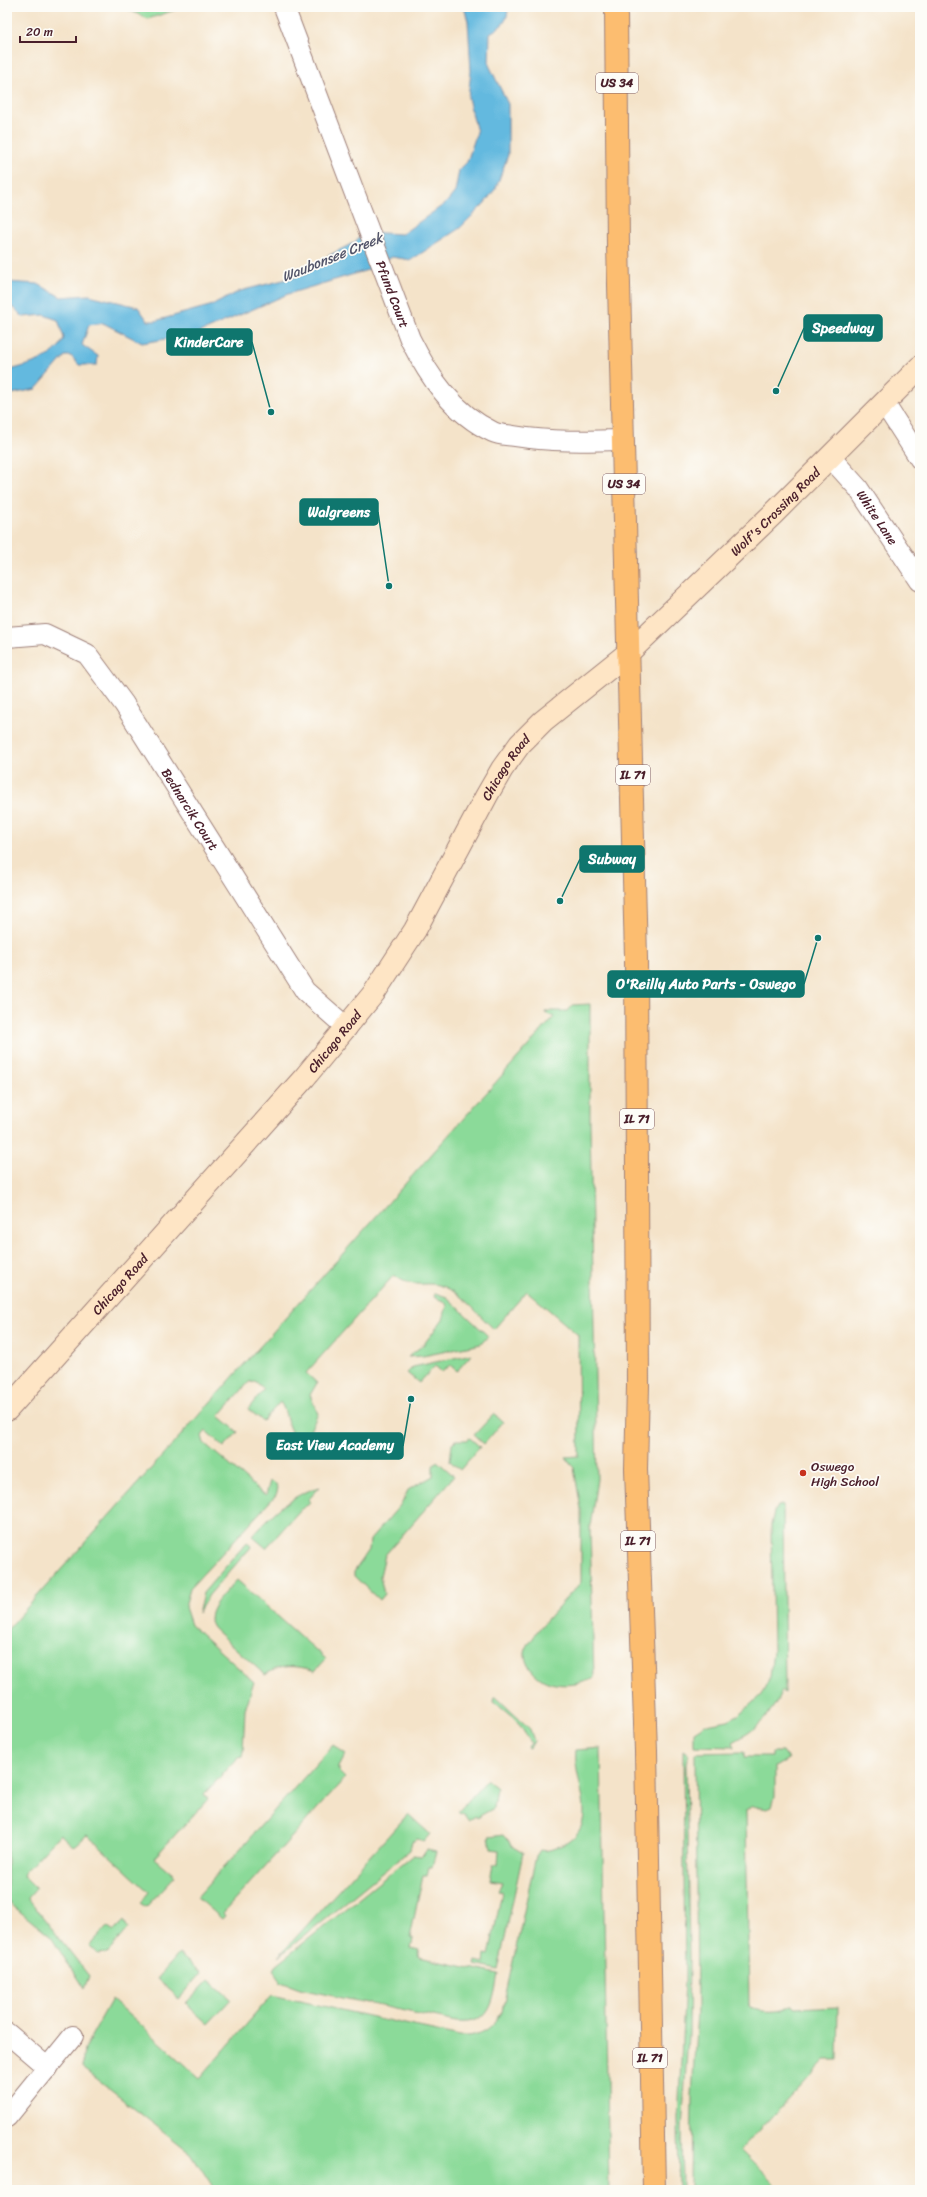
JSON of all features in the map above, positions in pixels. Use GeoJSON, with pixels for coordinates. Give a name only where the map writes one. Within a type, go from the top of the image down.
{"type":"FeatureCollection","features":[{"type":"Feature","properties":{"kind":"main road","name":"US 34"},"geometry":{"type":"LineString","coordinates":[[616,7],[618,245],[628,653]]}},
{"type":"Feature","properties":{"kind":"main road","name":"Wolf's Crossing Road"},"geometry":{"type":"LineString","coordinates":[[628,653],[830,457],[920,367]]}},
{"type":"Feature","properties":{"kind":"main road","name":"Chicago Road"},"geometry":{"type":"LineString","coordinates":[[7,1410],[299,1083],[347,1028],[374,993],[415,930],[487,794],[502,769],[520,744],[543,721],[628,653]]}},
{"type":"Feature","properties":{"kind":"main road","name":"IL 71"},"geometry":{"type":"LineString","coordinates":[[628,653],[633,787],[637,998],[638,1386],[636,1469],[646,1751],[654,2190]]}},
{"type":"Feature","properties":{"kind":"street","name":"Pfund Court"},"geometry":{"type":"LineString","coordinates":[[284,7],[410,339],[421,362],[433,381],[463,412],[494,432],[530,439],[562,441],[623,440]]}},
{"type":"Feature","properties":{"kind":"street"},"geometry":{"type":"LineString","coordinates":[[884,403],[920,459]]}},
{"type":"Feature","properties":{"kind":"street","name":"White Lane"},"geometry":{"type":"LineString","coordinates":[[830,457],[858,488],[920,581]]}},
{"type":"Feature","properties":{"kind":"street","name":"Bednarcik Court"},"geometry":{"type":"LineString","coordinates":[[7,637],[45,634],[87,654],[124,704],[306,991],[347,1028]]}},
{"type":"Feature","properties":{"kind":"street"},"geometry":{"type":"LineString","coordinates":[[7,2033],[48,2068]]}},
{"type":"Feature","properties":{"kind":"street"},"geometry":{"type":"LineString","coordinates":[[7,2117],[73,2036]]}},
{"type":"Feature","properties":{"kind":"green space"},"geometry":{"type":"Polygon","coordinates":[[[123,7],[184,7],[148,19],[123,7]]]}},
{"type":"Feature","properties":{"kind":"green space"},"geometry":{"type":"Polygon","coordinates":[[[590,1004],[590,1123],[597,1479],[590,1527],[594,1678],[576,1684],[555,1684],[543,1680],[533,1672],[528,1666],[525,1658],[527,1647],[532,1638],[581,1582],[581,1509],[574,1468],[566,1457],[579,1456],[578,1335],[527,1291],[494,1329],[466,1301],[447,1288],[433,1284],[408,1283],[394,1275],[306,1373],[317,1383],[310,1395],[318,1414],[300,1451],[294,1448],[287,1439],[291,1431],[280,1402],[263,1421],[248,1409],[264,1389],[255,1381],[249,1382],[219,1416],[238,1432],[224,1447],[206,1431],[202,1436],[204,1443],[261,1492],[266,1495],[270,1481],[276,1484],[278,1488],[276,1495],[190,1588],[185,1607],[191,1625],[254,1682],[245,1710],[242,1757],[238,1758],[204,1794],[208,1799],[154,1858],[175,1876],[146,1907],[140,1903],[149,1892],[87,1835],[73,1846],[60,1834],[24,1873],[23,1876],[36,1889],[28,1898],[89,1976],[84,1989],[51,1937],[7,1901],[7,1630],[554,1017],[545,1013],[546,1011],[568,1011],[573,1005],[590,1004]]]}},
{"type":"Feature","properties":{"kind":"green space"},"geometry":{"type":"Polygon","coordinates":[[[435,1293],[447,1297],[488,1336],[481,1344],[423,1356],[408,1357],[424,1344],[443,1319],[447,1306],[445,1302],[434,1297],[435,1293]]]}},
{"type":"Feature","properties":{"kind":"green space"},"geometry":{"type":"Polygon","coordinates":[[[472,1354],[457,1371],[450,1365],[442,1372],[435,1366],[419,1383],[407,1373],[413,1367],[472,1354]]]}},
{"type":"Feature","properties":{"kind":"green space"},"geometry":{"type":"Polygon","coordinates":[[[494,1414],[503,1422],[484,1444],[474,1435],[494,1414]]]}},
{"type":"Feature","properties":{"kind":"green space"},"geometry":{"type":"Polygon","coordinates":[[[470,1438],[480,1447],[460,1470],[450,1461],[452,1444],[456,1440],[467,1440],[470,1438]]]}},
{"type":"Feature","properties":{"kind":"green space"},"geometry":{"type":"Polygon","coordinates":[[[437,1461],[454,1476],[385,1555],[380,1576],[384,1594],[379,1600],[354,1576],[354,1572],[369,1550],[370,1540],[402,1503],[408,1490],[433,1476],[433,1466],[437,1461]]]}},
{"type":"Feature","properties":{"kind":"green space"},"geometry":{"type":"Polygon","coordinates":[[[320,1487],[308,1500],[310,1502],[303,1509],[302,1508],[266,1548],[252,1536],[282,1506],[309,1490],[320,1487]]]}},
{"type":"Feature","properties":{"kind":"green space"},"geometry":{"type":"Polygon","coordinates":[[[783,1505],[785,1693],[782,1691],[768,1715],[756,1727],[733,1742],[735,1747],[694,1746],[694,1732],[707,1724],[728,1720],[740,1714],[761,1695],[770,1677],[773,1651],[771,1525],[777,1506],[783,1505]]]}},
{"type":"Feature","properties":{"kind":"green space"},"geometry":{"type":"Polygon","coordinates":[[[247,1542],[252,1546],[209,1595],[198,1613],[203,1593],[247,1542]]]}},
{"type":"Feature","properties":{"kind":"green space"},"geometry":{"type":"Polygon","coordinates":[[[237,1580],[326,1659],[315,1671],[295,1667],[283,1667],[271,1671],[265,1675],[214,1629],[210,1616],[212,1609],[237,1580]]]}},
{"type":"Feature","properties":{"kind":"green space"},"geometry":{"type":"Polygon","coordinates":[[[495,1696],[530,1729],[534,1741],[530,1748],[528,1747],[531,1743],[517,1721],[494,1702],[495,1696]]]}},
{"type":"Feature","properties":{"kind":"green space"},"geometry":{"type":"Polygon","coordinates":[[[333,1745],[346,1754],[338,1767],[338,1771],[345,1778],[223,1913],[225,1916],[222,1919],[197,1897],[333,1745]]]}},
{"type":"Feature","properties":{"kind":"green space"},"geometry":{"type":"Polygon","coordinates":[[[601,1748],[609,2190],[215,2190],[191,2153],[82,2068],[84,2049],[112,1999],[200,2078],[272,1995],[460,2036],[474,2035],[485,2031],[494,2023],[502,2012],[536,1856],[540,1850],[549,1850],[564,1844],[576,1835],[582,1825],[584,1813],[576,1762],[576,1750],[601,1748]]]}},
{"type":"Feature","properties":{"kind":"green space"},"geometry":{"type":"Polygon","coordinates":[[[683,1750],[688,1754],[686,1763],[689,1956],[688,2035],[682,2129],[683,2190],[679,2190],[678,2118],[685,1981],[683,1750]]]}},
{"type":"Feature","properties":{"kind":"green space"},"geometry":{"type":"Polygon","coordinates":[[[744,1752],[744,1757],[772,1757],[772,1752],[783,1752],[788,1759],[775,1767],[775,1797],[772,1807],[767,1809],[752,1806],[746,1811],[749,2005],[754,2009],[767,2011],[783,2010],[792,2006],[796,2009],[838,2007],[837,2060],[825,2060],[740,2150],[780,2190],[691,2190],[692,2096],[697,2010],[695,1753],[744,1752]]]}},
{"type":"Feature","properties":{"kind":"green space"},"geometry":{"type":"Polygon","coordinates":[[[487,1780],[497,1788],[494,1808],[476,1818],[475,1816],[468,1820],[463,1813],[460,1814],[458,1812],[487,1780]]]}},
{"type":"Feature","properties":{"kind":"green space"},"geometry":{"type":"Polygon","coordinates":[[[408,1814],[430,1834],[424,1841],[417,1839],[412,1842],[410,1850],[278,1957],[408,1814]]]}},
{"type":"Feature","properties":{"kind":"green space"},"geometry":{"type":"Polygon","coordinates":[[[503,1835],[513,1847],[523,1853],[498,1970],[475,1965],[476,1961],[484,1963],[485,1954],[489,1955],[502,1892],[498,1891],[502,1882],[490,1880],[493,1865],[498,1865],[499,1850],[491,1849],[489,1837],[503,1835]]]}},
{"type":"Feature","properties":{"kind":"green space"},"geometry":{"type":"Polygon","coordinates":[[[427,1850],[436,1852],[432,1867],[429,1867],[427,1875],[423,1875],[410,1938],[413,1939],[411,1948],[420,1950],[418,1957],[498,1974],[492,2002],[484,2015],[477,2020],[457,2022],[300,1989],[281,1982],[273,1970],[275,1966],[413,1855],[421,1856],[427,1850]]]}},
{"type":"Feature","properties":{"kind":"green space"},"geometry":{"type":"Polygon","coordinates":[[[124,1921],[128,1928],[107,1953],[98,1954],[89,1946],[106,1928],[108,1927],[114,1931],[124,1921]]]}},
{"type":"Feature","properties":{"kind":"green space"},"geometry":{"type":"Polygon","coordinates":[[[179,1954],[201,1973],[179,1998],[157,1979],[179,1954]]]}},
{"type":"Feature","properties":{"kind":"green space"},"geometry":{"type":"Polygon","coordinates":[[[209,1980],[231,1999],[208,2024],[186,2004],[209,1980]]]}},
{"type":"Feature","properties":{"kind":"water","name":"Waubonsee Creek"},"geometry":{"type":"Polygon","coordinates":[[[464,7],[508,7],[507,16],[504,23],[490,33],[489,65],[508,104],[508,155],[496,188],[484,204],[460,228],[411,260],[392,257],[371,269],[288,294],[196,334],[142,343],[103,323],[89,325],[82,345],[98,356],[97,365],[79,365],[71,356],[65,356],[36,389],[7,395],[7,371],[48,356],[55,351],[64,338],[58,320],[44,315],[23,317],[14,308],[7,305],[7,282],[38,284],[61,297],[89,295],[138,307],[148,321],[155,321],[213,305],[240,291],[307,274],[328,256],[355,242],[364,232],[402,234],[446,203],[455,192],[459,170],[467,162],[477,132],[468,98],[471,71],[468,21],[464,7]]]}},
{"type":"Feature","properties":{"kind":"place","name":"Speedway"},"geometry":{"type":"Point","coordinates":[776,391]}},
{"type":"Feature","properties":{"kind":"place","name":"KinderCare"},"geometry":{"type":"Point","coordinates":[271,412]}},
{"type":"Feature","properties":{"kind":"place","name":"Walgreens"},"geometry":{"type":"Point","coordinates":[389,586]}},
{"type":"Feature","properties":{"kind":"place","name":"Subway"},"geometry":{"type":"Point","coordinates":[560,901]}},
{"type":"Feature","properties":{"kind":"place","name":"O'Reilly Auto Parts - Oswego"},"geometry":{"type":"Point","coordinates":[818,938]}},
{"type":"Feature","properties":{"kind":"place","name":"East View Academy"},"geometry":{"type":"Point","coordinates":[411,1399]}},
{"type":"Feature","properties":{"kind":"place","name":"Oswego High School"},"geometry":{"type":"Point","coordinates":[803,1473]}}]}
